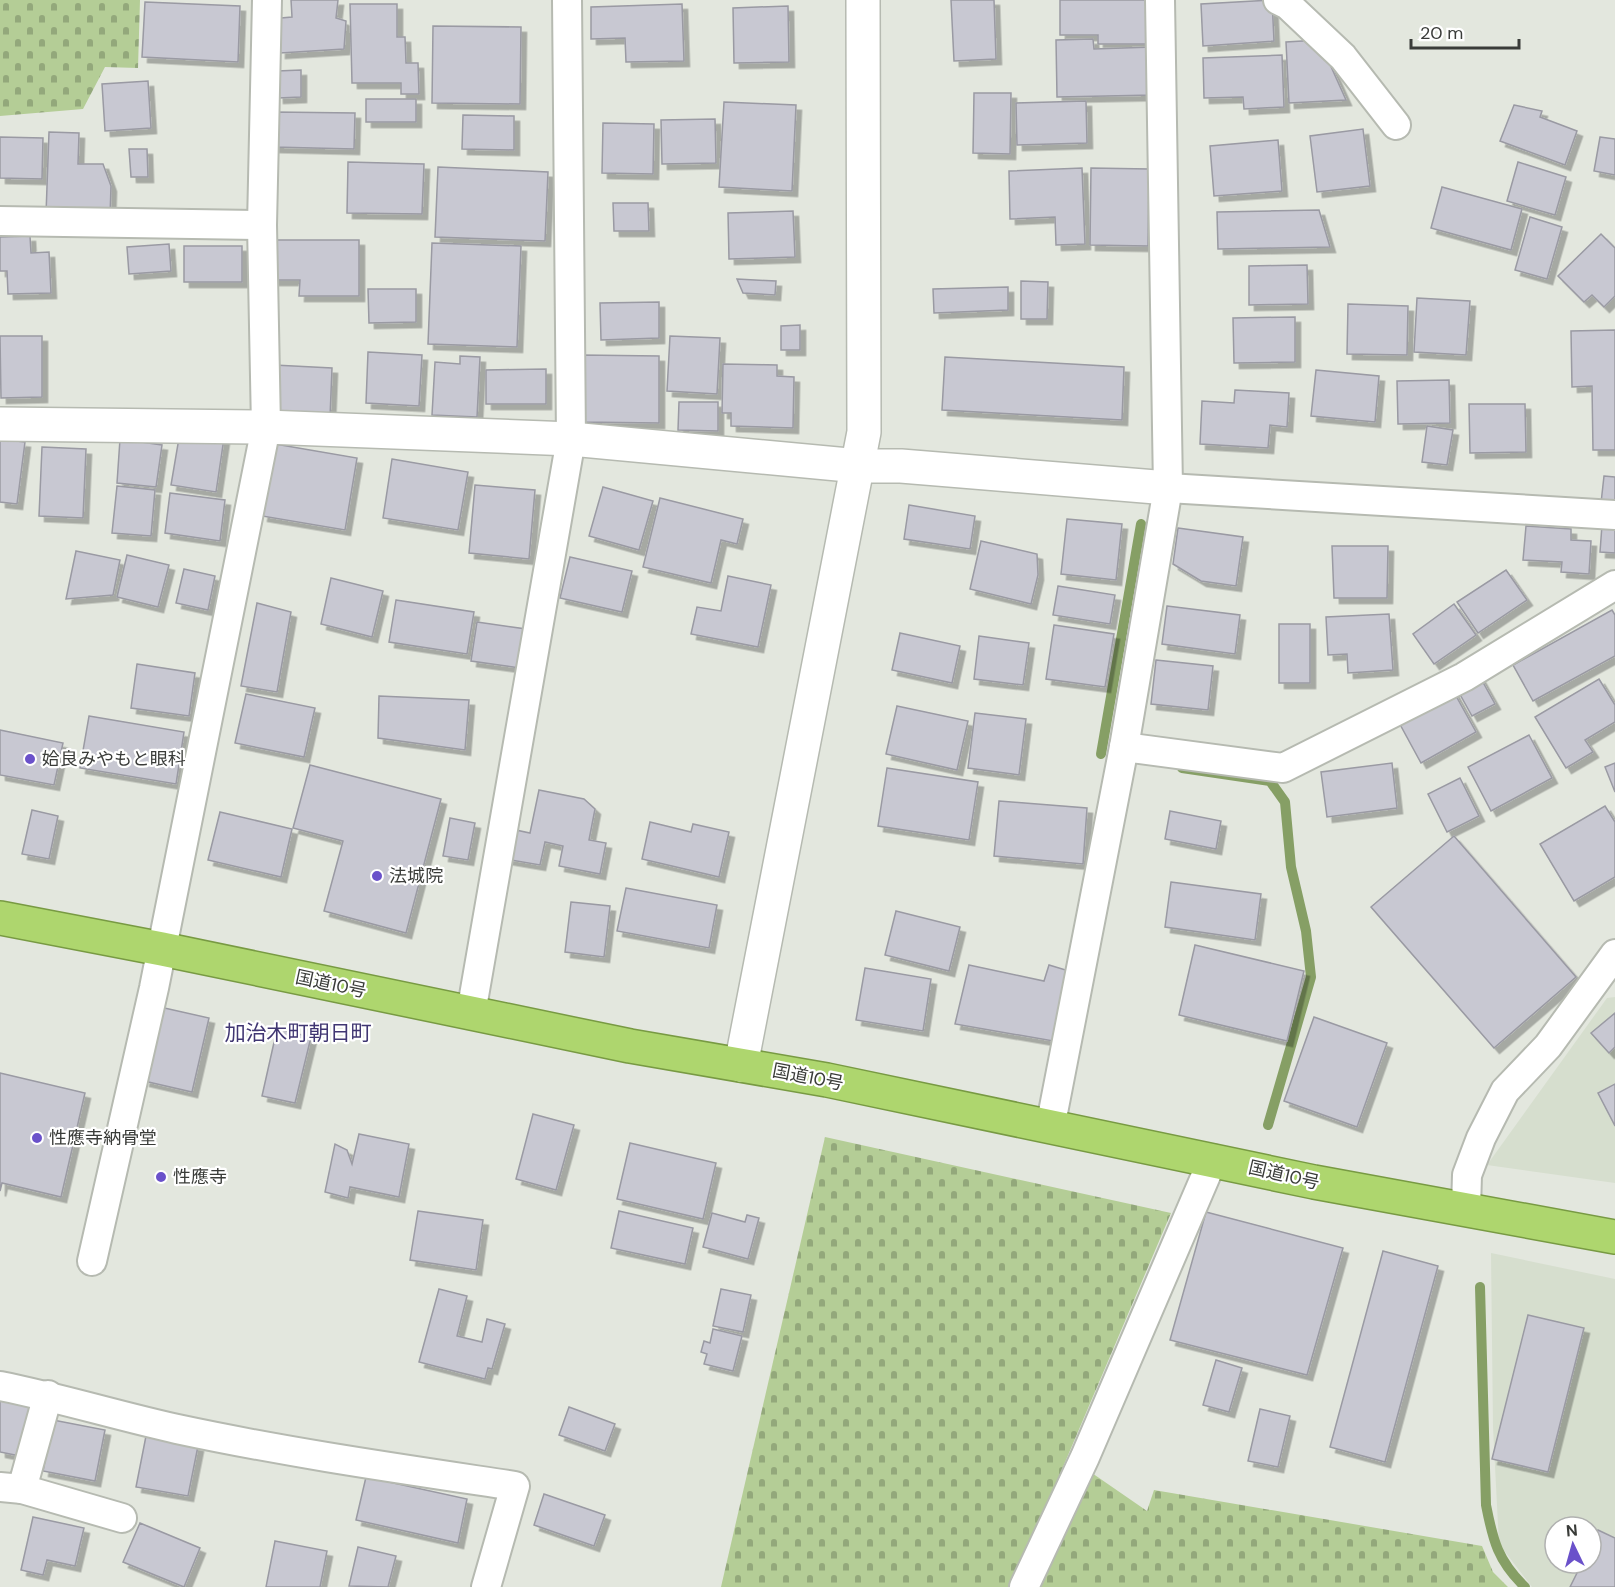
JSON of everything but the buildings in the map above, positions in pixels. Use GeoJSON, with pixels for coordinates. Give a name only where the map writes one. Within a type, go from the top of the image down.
{"type":"FeatureCollection","features":[{"type":"Feature","properties":{"kind":"highway","name":"国道10号"},"geometry":{"type":"LineString","coordinates":[[0,918],[162,949],[630,1046],[827,1080],[1050,1128],[1213,1159],[1314,1182],[1615,1237]]}},
{"type":"Feature","properties":{"kind":"street"},"geometry":{"type":"LineString","coordinates":[[92,1261],[162,949],[266,427],[262,225],[267,0]]}},
{"type":"Feature","properties":{"kind":"street"},"geometry":{"type":"LineString","coordinates":[[471,1013],[571,439],[567,0]]}},
{"type":"Feature","properties":{"kind":"street"},"geometry":{"type":"LineString","coordinates":[[741,1065],[864,432],[863,0]]}},
{"type":"Feature","properties":{"kind":"street"},"geometry":{"type":"LineString","coordinates":[[1050,1128],[1124,747],[1168,489],[1160,0]]}},
{"type":"Feature","properties":{"kind":"street"},"geometry":{"type":"LineString","coordinates":[[1278,0],[1288,5],[1343,57],[1396,125]]}},
{"type":"Feature","properties":{"kind":"street"},"geometry":{"type":"LineString","coordinates":[[0,221],[262,225]]}},
{"type":"Feature","properties":{"kind":"street"},"geometry":{"type":"LineString","coordinates":[[0,424],[266,427],[571,439],[859,466],[901,466],[1168,489],[1615,515]]}},
{"type":"Feature","properties":{"kind":"street"},"geometry":{"type":"LineString","coordinates":[[1124,747],[1282,768],[1464,677],[1615,585]]}},
{"type":"Feature","properties":{"kind":"street"},"geometry":{"type":"LineString","coordinates":[[1466,1208],[1467,1175],[1481,1138],[1505,1092],[1548,1046],[1615,954]]}},
{"type":"Feature","properties":{"kind":"street"},"geometry":{"type":"LineString","coordinates":[[1024,1587],[1084,1457],[1213,1159]]}},
{"type":"Feature","properties":{"kind":"street"},"geometry":{"type":"LineString","coordinates":[[0,1386],[48,1395],[187,1431],[323,1457],[515,1486],[486,1587]]}},
{"type":"Feature","properties":{"kind":"street"},"geometry":{"type":"LineString","coordinates":[[48,1395],[11,1488],[122,1518]]}},
{"type":"Feature","properties":{"kind":"shaded area"},"geometry":{"type":"Polygon","coordinates":[[[1615,997],[1615,1183],[1487,1165],[1607,998],[1615,997]]]}},
{"type":"Feature","properties":{"kind":"shaded area"},"geometry":{"type":"Polygon","coordinates":[[[1491,1253],[1615,1279],[1615,1587],[1532,1587],[1499,1544],[1493,1427],[1491,1253]]]}},
{"type":"Feature","properties":{"kind":"green space"},"geometry":{"type":"Polygon","coordinates":[[[0,0],[140,0],[138,68],[105,67],[83,109],[0,116],[0,0]]]}},
{"type":"Feature","properties":{"kind":"green space"},"geometry":{"type":"Polygon","coordinates":[[[825,1137],[1171,1213],[1012,1587],[721,1587],[825,1137]]]}},
{"type":"Feature","properties":{"kind":"green space"},"geometry":{"type":"Polygon","coordinates":[[[1089,1471],[1147,1511],[1154,1490],[1482,1546],[1493,1572],[1508,1587],[1035,1587],[1089,1471]]]}},
{"type":"Feature","properties":{"kind":"waterway"},"geometry":{"type":"LineString","coordinates":[[1101,754],[1141,524]]}},
{"type":"Feature","properties":{"kind":"waterway"},"geometry":{"type":"LineString","coordinates":[[1182,768],[1270,781],[1285,802],[1291,867],[1306,931],[1311,977],[1268,1125]]}},
{"type":"Feature","properties":{"kind":"waterway"},"geometry":{"type":"LineString","coordinates":[[1480,1287],[1486,1505],[1498,1550],[1508,1568],[1525,1587]]}},
{"type":"Feature","properties":{"kind":"place","name":"姶良みやもと眼科"},"geometry":{"type":"Point","coordinates":[30,759]}},
{"type":"Feature","properties":{"kind":"place","name":"法城院"},"geometry":{"type":"Point","coordinates":[377,876]}},
{"type":"Feature","properties":{"kind":"place","name":"性應寺納骨堂"},"geometry":{"type":"Point","coordinates":[37,1138]}},
{"type":"Feature","properties":{"kind":"place","name":"性應寺"},"geometry":{"type":"Point","coordinates":[161,1177]}},
{"type":"Feature","properties":{"kind":"district","name":"加治木町朝日町"},"geometry":{"type":"Point","coordinates":[298,1033]}}]}
